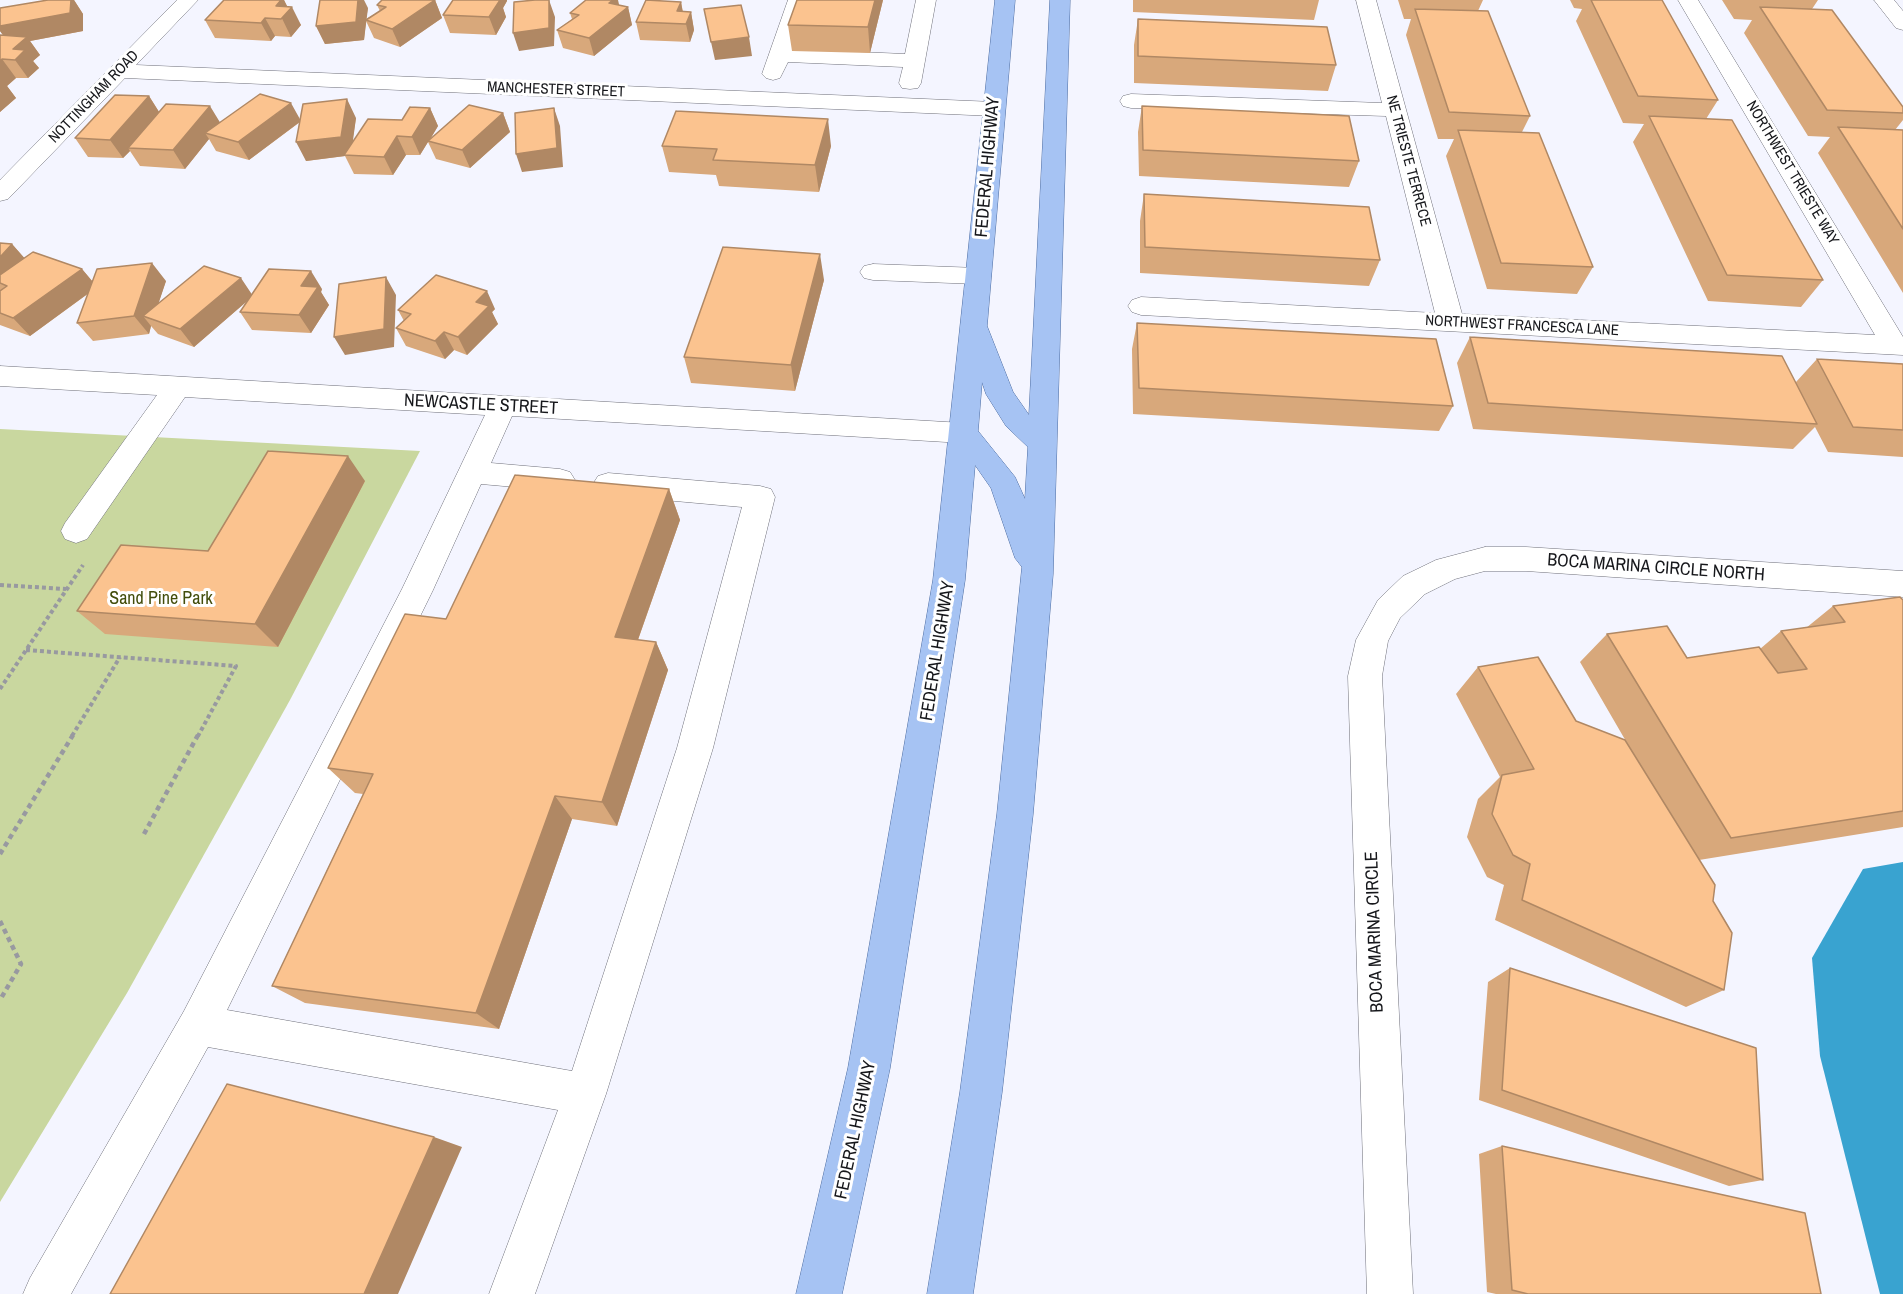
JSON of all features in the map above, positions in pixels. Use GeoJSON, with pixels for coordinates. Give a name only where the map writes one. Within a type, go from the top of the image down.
{"type":"FeatureCollection","features":[{"type":"Feature","properties":{"kind":"main road","name":"FEDERAL HIGHWAY"},"geometry":{"type":"LineString","coordinates":[[819,1294],[869,1068],[949,580],[1005,0]]}},
{"type":"Feature","properties":{"kind":"main road"},"geometry":{"type":"LineString","coordinates":[[950,1294],[981,1092],[1014,825],[1037,574],[1060,0]]}},
{"type":"Feature","properties":{"kind":"main road"},"geometry":{"type":"LineString","coordinates":[[973,322],[1000,394],[1016,419],[1042,443]]}},
{"type":"Feature","properties":{"kind":"main road"},"geometry":{"type":"LineString","coordinates":[[963,433],[985,457],[1005,485],[1037,574]]}},
{"type":"Feature","properties":{"kind":"street","name":"NOTTINGHAM ROAD"},"geometry":{"type":"LineString","coordinates":[[0,194],[188,0]]}},
{"type":"Feature","properties":{"kind":"street"},"geometry":{"type":"LineString","coordinates":[[764,99],[798,0]]}},
{"type":"Feature","properties":{"kind":"street"},"geometry":{"type":"LineString","coordinates":[[905,105],[926,0]]}},
{"type":"Feature","properties":{"kind":"street","name":"NE TRIESTE TERRECE"},"geometry":{"type":"LineString","coordinates":[[1366,0],[1451,322]]}},
{"type":"Feature","properties":{"kind":"street","name":"NORTHWEST TRIESTE WAY"},"geometry":{"type":"LineString","coordinates":[[1688,0],[1899,346]]}},
{"type":"Feature","properties":{"kind":"street"},"geometry":{"type":"LineString","coordinates":[[1884,0],[1903,24]]}},
{"type":"Feature","properties":{"kind":"street"},"geometry":{"type":"LineString","coordinates":[[779,55],[914,61]]}},
{"type":"Feature","properties":{"kind":"street","name":"MANCHESTER STREET"},"geometry":{"type":"LineString","coordinates":[[119,71],[994,109]]}},
{"type":"Feature","properties":{"kind":"street"},"geometry":{"type":"LineString","coordinates":[[1131,101],[1395,110]]}},
{"type":"Feature","properties":{"kind":"street"},"geometry":{"type":"LineString","coordinates":[[873,272],[978,276]]}},
{"type":"Feature","properties":{"kind":"street","name":"NORTHWEST FRANCESCA LANE"},"geometry":{"type":"LineString","coordinates":[[1141,306],[1899,346]]}},
{"type":"Feature","properties":{"kind":"street","name":"NEWCASTLE STREET"},"geometry":{"type":"LineString","coordinates":[[0,376],[963,433]]}},
{"type":"Feature","properties":{"kind":"street"},"geometry":{"type":"LineString","coordinates":[[76,531],[177,387]]}},
{"type":"Feature","properties":{"kind":"street"},"geometry":{"type":"LineString","coordinates":[[46,1294],[198,1025],[412,601],[503,406]]}},
{"type":"Feature","properties":{"kind":"street"},"geometry":{"type":"LineString","coordinates":[[472,472],[760,497],[695,748],[585,1094],[512,1294]]}},
{"type":"Feature","properties":{"kind":"street","name":"BOCA MARINA CIRCLE NORTH"},"geometry":{"type":"LineString","coordinates":[[1414,585],[1447,569],[1485,560],[1526,559],[1903,584]]}},
{"type":"Feature","properties":{"kind":"street","name":"BOCA MARINA CIRCLE"},"geometry":{"type":"LineString","coordinates":[[1390,1294],[1365,676],[1372,639],[1389,609],[1414,585]]}},
{"type":"Feature","properties":{"kind":"street"},"geometry":{"type":"LineString","coordinates":[[198,1025],[585,1094]]}},
{"type":"Feature","properties":{"kind":"path"},"geometry":{"type":"LineString","coordinates":[[0,689],[89,555],[76,531]]}},
{"type":"Feature","properties":{"kind":"path"},"geometry":{"type":"LineString","coordinates":[[0,585],[67,589]]}},
{"type":"Feature","properties":{"kind":"path"},"geometry":{"type":"LineString","coordinates":[[26,650],[236,666],[144,834]]}},
{"type":"Feature","properties":{"kind":"path"},"geometry":{"type":"LineString","coordinates":[[0,854],[120,657]]}},
{"type":"Feature","properties":{"kind":"path"},"geometry":{"type":"LineString","coordinates":[[0,921],[21,964],[0,1000]]}},
{"type":"Feature","properties":{"kind":"green space","name":"Sand Pine Park"},"geometry":{"type":"Polygon","coordinates":[[[0,429],[420,451],[290,700],[127,993],[0,1202],[0,429]]]}},
{"type":"Feature","properties":{"kind":"water"},"geometry":{"type":"Polygon","coordinates":[[[1903,862],[1903,1294],[1880,1294],[1820,1056],[1812,958],[1863,869],[1903,862]]]}},
{"type":"Feature","properties":{"kind":"building"},"geometry":{"type":"Polygon","coordinates":[[[48,0],[71,0],[70,13],[0,26],[0,8],[48,0]]]}},
{"type":"Feature","properties":{"kind":"building"},"geometry":{"type":"Polygon","coordinates":[[[224,0],[281,0],[276,6],[292,7],[281,19],[265,18],[261,23],[205,20],[224,0]]]}},
{"type":"Feature","properties":{"kind":"building"},"geometry":{"type":"Polygon","coordinates":[[[320,0],[358,0],[356,22],[316,26],[320,0]]]}},
{"type":"Feature","properties":{"kind":"building"},"geometry":{"type":"Polygon","coordinates":[[[382,0],[435,0],[392,29],[366,20],[386,7],[377,5],[382,0]]]}},
{"type":"Feature","properties":{"kind":"building"},"geometry":{"type":"Polygon","coordinates":[[[453,0],[500,0],[489,17],[443,15],[453,0]]]}},
{"type":"Feature","properties":{"kind":"building"},"geometry":{"type":"Polygon","coordinates":[[[549,0],[549,28],[513,33],[514,2],[549,0]]]}},
{"type":"Feature","properties":{"kind":"building"},"geometry":{"type":"Polygon","coordinates":[[[586,0],[613,0],[609,3],[628,7],[589,38],[557,30],[579,15],[570,13],[586,0]]]}},
{"type":"Feature","properties":{"kind":"building"},"geometry":{"type":"Polygon","coordinates":[[[646,0],[681,2],[677,11],[691,12],[686,24],[636,22],[646,0]]]}},
{"type":"Feature","properties":{"kind":"building"},"geometry":{"type":"Polygon","coordinates":[[[797,0],[875,0],[868,27],[788,25],[797,0]]]}},
{"type":"Feature","properties":{"kind":"building"},"geometry":{"type":"Polygon","coordinates":[[[1591,0],[1662,0],[1718,100],[1638,96],[1591,0]]]}},
{"type":"Feature","properties":{"kind":"building"},"geometry":{"type":"Polygon","coordinates":[[[741,5],[749,37],[711,42],[704,9],[741,5]]]}},
{"type":"Feature","properties":{"kind":"building"},"geometry":{"type":"Polygon","coordinates":[[[1760,7],[1832,10],[1903,107],[1903,113],[1827,110],[1760,7]]]}},
{"type":"Feature","properties":{"kind":"building"},"geometry":{"type":"Polygon","coordinates":[[[1415,9],[1488,11],[1530,116],[1449,112],[1415,9]]]}},
{"type":"Feature","properties":{"kind":"building"},"geometry":{"type":"Polygon","coordinates":[[[1138,19],[1327,27],[1336,65],[1138,56],[1138,19]]]}},
{"type":"Feature","properties":{"kind":"building"},"geometry":{"type":"Polygon","coordinates":[[[0,35],[27,37],[13,49],[25,50],[15,60],[2,59],[0,61],[0,35]]]}},
{"type":"Feature","properties":{"kind":"building"},"geometry":{"type":"Polygon","coordinates":[[[260,94],[291,103],[238,142],[205,133],[260,94]]]}},
{"type":"Feature","properties":{"kind":"building"},"geometry":{"type":"Polygon","coordinates":[[[115,95],[149,96],[110,140],[75,138],[115,95]]]}},
{"type":"Feature","properties":{"kind":"building"},"geometry":{"type":"Polygon","coordinates":[[[347,99],[341,137],[296,142],[303,104],[347,99]]]}},
{"type":"Feature","properties":{"kind":"building"},"geometry":{"type":"Polygon","coordinates":[[[166,104],[210,106],[173,150],[128,148],[166,104]]]}},
{"type":"Feature","properties":{"kind":"building"},"geometry":{"type":"Polygon","coordinates":[[[469,105],[503,113],[462,150],[428,141],[469,105]]]}},
{"type":"Feature","properties":{"kind":"building"},"geometry":{"type":"Polygon","coordinates":[[[1142,106],[1349,116],[1359,161],[1143,150],[1142,106]]]}},
{"type":"Feature","properties":{"kind":"building"},"geometry":{"type":"Polygon","coordinates":[[[410,107],[430,108],[412,137],[397,136],[384,157],[344,155],[368,119],[402,120],[410,107]]]}},
{"type":"Feature","properties":{"kind":"building"},"geometry":{"type":"Polygon","coordinates":[[[554,108],[557,148],[516,154],[515,113],[554,108]]]}},
{"type":"Feature","properties":{"kind":"building"},"geometry":{"type":"Polygon","coordinates":[[[676,111],[828,119],[815,165],[713,160],[717,149],[662,146],[676,111]]]}},
{"type":"Feature","properties":{"kind":"building"},"geometry":{"type":"Polygon","coordinates":[[[1649,116],[1732,120],[1823,280],[1727,275],[1649,116]]]}},
{"type":"Feature","properties":{"kind":"building"},"geometry":{"type":"Polygon","coordinates":[[[1838,127],[1903,130],[1903,229],[1838,127]]]}},
{"type":"Feature","properties":{"kind":"building"},"geometry":{"type":"Polygon","coordinates":[[[1458,130],[1539,133],[1593,267],[1501,263],[1458,130]]]}},
{"type":"Feature","properties":{"kind":"building"},"geometry":{"type":"Polygon","coordinates":[[[1144,194],[1369,207],[1380,260],[1145,247],[1144,194]]]}},
{"type":"Feature","properties":{"kind":"building"},"geometry":{"type":"Polygon","coordinates":[[[0,243],[12,244],[0,257],[0,243]]]}},
{"type":"Feature","properties":{"kind":"building"},"geometry":{"type":"Polygon","coordinates":[[[723,247],[820,254],[791,365],[684,357],[723,247]]]}},
{"type":"Feature","properties":{"kind":"building"},"geometry":{"type":"Polygon","coordinates":[[[33,252],[82,269],[13,318],[0,313],[0,291],[7,286],[0,283],[0,275],[33,252]]]}},
{"type":"Feature","properties":{"kind":"building"},"geometry":{"type":"Polygon","coordinates":[[[152,263],[134,316],[77,323],[97,269],[152,263]]]}},
{"type":"Feature","properties":{"kind":"building"},"geometry":{"type":"Polygon","coordinates":[[[204,266],[241,278],[180,329],[143,316],[204,266]]]}},
{"type":"Feature","properties":{"kind":"building"},"geometry":{"type":"Polygon","coordinates":[[[269,269],[311,271],[301,286],[318,287],[299,315],[240,312],[269,269]]]}},
{"type":"Feature","properties":{"kind":"building"},"geometry":{"type":"Polygon","coordinates":[[[436,275],[487,291],[476,302],[489,306],[458,337],[444,332],[435,341],[396,328],[411,314],[398,310],[436,275]]]}},
{"type":"Feature","properties":{"kind":"building"},"geometry":{"type":"Polygon","coordinates":[[[386,277],[384,329],[334,337],[339,284],[386,277]]]}},
{"type":"Feature","properties":{"kind":"building"},"geometry":{"type":"Polygon","coordinates":[[[1137,323],[1436,339],[1453,406],[1139,388],[1137,323]]]}},
{"type":"Feature","properties":{"kind":"building"},"geometry":{"type":"Polygon","coordinates":[[[1470,337],[1782,356],[1817,424],[1488,403],[1470,337]]]}},
{"type":"Feature","properties":{"kind":"building"},"geometry":{"type":"Polygon","coordinates":[[[1817,359],[1903,364],[1903,430],[1853,427],[1817,359]]]}},
{"type":"Feature","properties":{"kind":"building"},"geometry":{"type":"Polygon","coordinates":[[[268,451],[348,456],[255,624],[77,611],[121,545],[208,551],[268,451]]]}},
{"type":"Feature","properties":{"kind":"building"},"geometry":{"type":"Polygon","coordinates":[[[515,475],[669,489],[615,637],[656,642],[602,802],[555,796],[476,1013],[272,986],[373,774],[328,768],[405,614],[446,619],[515,475]]]}},
{"type":"Feature","properties":{"kind":"building"},"geometry":{"type":"Polygon","coordinates":[[[1900,597],[1903,600],[1903,811],[1731,838],[1607,634],[1667,626],[1687,658],[1759,647],[1778,673],[1807,669],[1781,631],[1845,622],[1833,606],[1900,597]]]}},
{"type":"Feature","properties":{"kind":"building"},"geometry":{"type":"Polygon","coordinates":[[[1538,657],[1576,721],[1625,740],[1715,885],[1713,901],[1732,933],[1724,990],[1522,900],[1530,864],[1513,855],[1492,814],[1502,775],[1534,769],[1478,667],[1538,657]]]}},
{"type":"Feature","properties":{"kind":"building"},"geometry":{"type":"Polygon","coordinates":[[[1510,968],[1756,1048],[1763,1180],[1502,1090],[1510,968]]]}},
{"type":"Feature","properties":{"kind":"building"},"geometry":{"type":"Polygon","coordinates":[[[227,1084],[434,1137],[364,1294],[110,1294],[227,1084]]]}},
{"type":"Feature","properties":{"kind":"building"},"geometry":{"type":"Polygon","coordinates":[[[1502,1146],[1805,1213],[1821,1294],[1528,1294],[1512,1290],[1502,1146]]]}}]}
